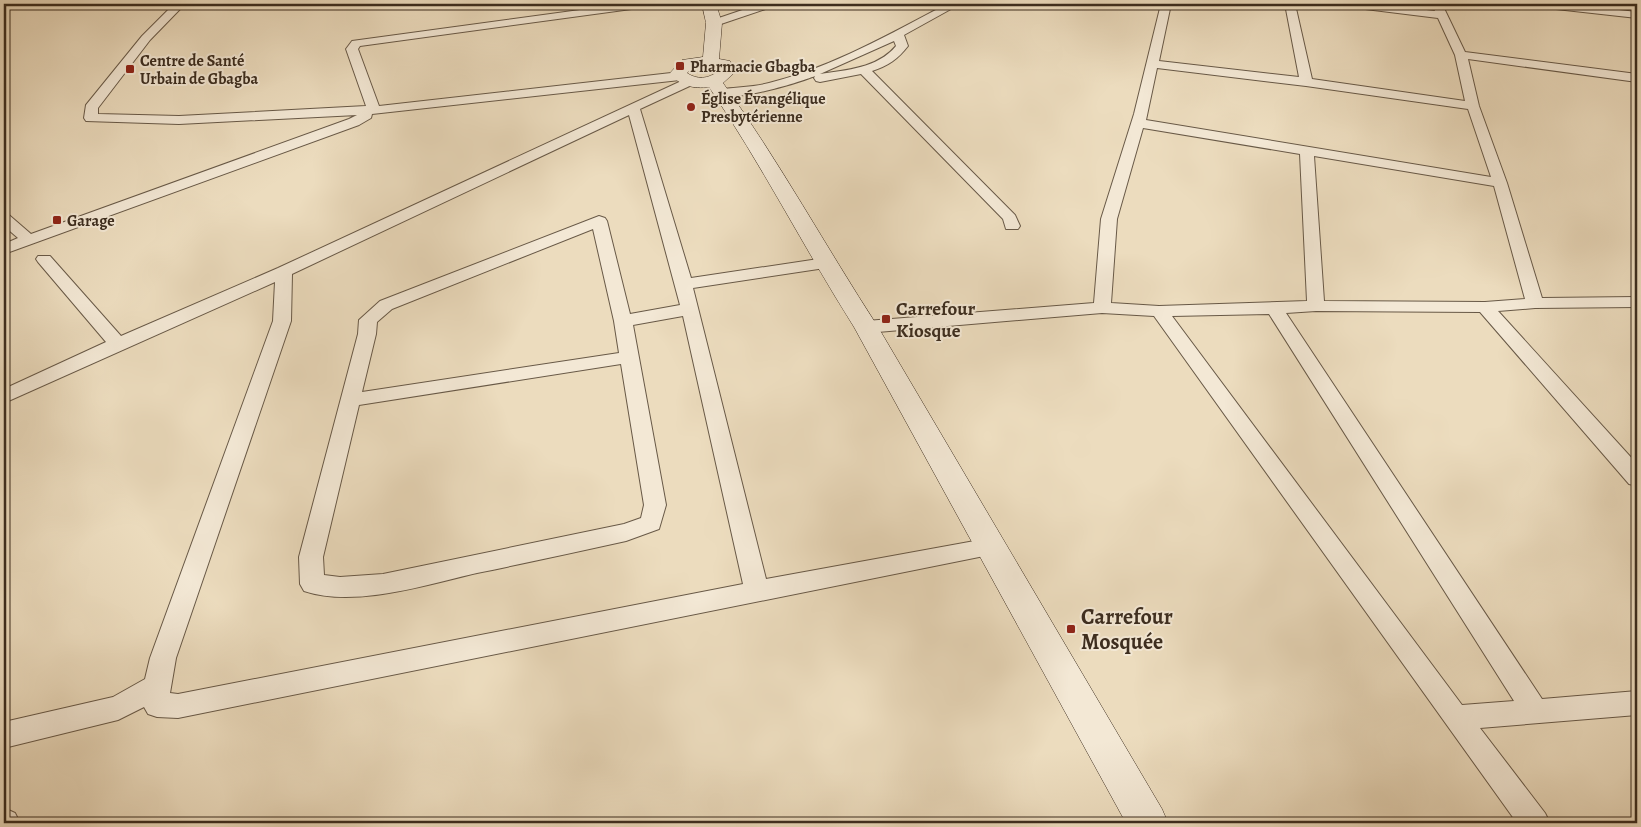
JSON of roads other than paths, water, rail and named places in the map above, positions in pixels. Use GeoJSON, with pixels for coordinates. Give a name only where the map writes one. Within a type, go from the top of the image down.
{"type":"FeatureCollection","features":[{"type":"Feature","properties":{"kind":"street"},"geometry":{"type":"LineString","coordinates":[[180,4],[146,38],[91,108],[91,118],[179,120],[374,110],[685,78],[718,87],[771,86],[864,70],[889,60],[897,55],[902,46],[898,34]]}},
{"type":"Feature","properties":{"kind":"street"},"geometry":{"type":"LineString","coordinates":[[374,110],[352,49],[356,43],[646,4]]}},
{"type":"Feature","properties":{"kind":"street"},"geometry":{"type":"LineString","coordinates":[[710,4],[714,24],[711,62]]}},
{"type":"Feature","properties":{"kind":"street"},"geometry":{"type":"LineString","coordinates":[[714,24],[770,4]]}},
{"type":"Feature","properties":{"kind":"street"},"geometry":{"type":"LineString","coordinates":[[771,86],[810,74],[898,34],[955,4]]}},
{"type":"Feature","properties":{"kind":"street"},"geometry":{"type":"LineString","coordinates":[[1102,308],[1109,219],[1138,123],[1166,4]]}},
{"type":"Feature","properties":{"kind":"street"},"geometry":{"type":"LineString","coordinates":[[1290,4],[1306,82]]}},
{"type":"Feature","properties":{"kind":"street"},"geometry":{"type":"LineString","coordinates":[[1348,4],[1440,9],[1462,55],[1473,106],[1500,183],[1535,303]]}},
{"type":"Feature","properties":{"kind":"street"},"geometry":{"type":"LineString","coordinates":[[1538,4],[1637,15]]}},
{"type":"Feature","properties":{"kind":"street"},"geometry":{"type":"LineString","coordinates":[[1462,55],[1637,78]]}},
{"type":"Feature","properties":{"kind":"street"},"geometry":{"type":"LineString","coordinates":[[685,78],[679,70],[688,64],[711,62],[727,68],[718,87]]}},
{"type":"Feature","properties":{"kind":"street"},"geometry":{"type":"LineString","coordinates":[[1151,64],[1306,82],[1473,106]]}},
{"type":"Feature","properties":{"kind":"street"},"geometry":{"type":"LineString","coordinates":[[864,70],[1010,218],[1012,226]]}},
{"type":"Feature","properties":{"kind":"street"},"geometry":{"type":"LineString","coordinates":[[4,397],[118,344],[284,272],[633,108],[685,78]]}},
{"type":"Feature","properties":{"kind":"street"},"geometry":{"type":"LineString","coordinates":[[718,87],[866,328],[1148,823]]}},
{"type":"Feature","properties":{"kind":"street"},"geometry":{"type":"LineString","coordinates":[[633,108],[684,284],[757,591]]}},
{"type":"Feature","properties":{"kind":"street"},"geometry":{"type":"LineString","coordinates":[[4,249],[354,122],[374,110]]}},
{"type":"Feature","properties":{"kind":"street"},"geometry":{"type":"LineString","coordinates":[[1138,123],[1500,183]]}},
{"type":"Feature","properties":{"kind":"street"},"geometry":{"type":"LineString","coordinates":[[1307,152],[1316,306]]}},
{"type":"Feature","properties":{"kind":"street"},"geometry":{"type":"LineString","coordinates":[[4,218],[28,239]]}},
{"type":"Feature","properties":{"kind":"street"},"geometry":{"type":"LineString","coordinates":[[599,221],[630,357],[655,505],[652,523],[626,532],[383,584],[340,587],[312,584],[311,556],[367,334],[368,320],[386,305],[599,221]]}},
{"type":"Feature","properties":{"kind":"street"},"geometry":{"type":"LineString","coordinates":[[44,259],[118,344]]}},
{"type":"Feature","properties":{"kind":"street"},"geometry":{"type":"LineString","coordinates":[[684,284],[825,263]]}},
{"type":"Feature","properties":{"kind":"street"},"geometry":{"type":"LineString","coordinates":[[284,272],[282,322],[163,658],[157,686],[157,705],[178,706],[757,591],[991,547]]}},
{"type":"Feature","properties":{"kind":"street"},"geometry":{"type":"LineString","coordinates":[[866,328],[1102,308],[1159,311],[1274,309],[1316,306],[1485,307],[1535,303],[1637,302]]}},
{"type":"Feature","properties":{"kind":"street"},"geometry":{"type":"LineString","coordinates":[[1485,307],[1637,478]]}},
{"type":"Feature","properties":{"kind":"street"},"geometry":{"type":"LineString","coordinates":[[623,321],[690,309]]}},
{"type":"Feature","properties":{"kind":"street"},"geometry":{"type":"LineString","coordinates":[[1274,309],[1536,712]]}},
{"type":"Feature","properties":{"kind":"street"},"geometry":{"type":"LineString","coordinates":[[1159,311],[1456,718],[1535,823]]}},
{"type":"Feature","properties":{"kind":"street"},"geometry":{"type":"LineString","coordinates":[[350,400],[630,357]]}},
{"type":"Feature","properties":{"kind":"street"},"geometry":{"type":"LineString","coordinates":[[4,735],[118,708],[157,686]]}},
{"type":"Feature","properties":{"kind":"street"},"geometry":{"type":"LineString","coordinates":[[1456,718],[1637,703]]}},
{"type":"Feature","properties":{"kind":"place","name":"Pharmacie Gbagba"},"geometry":{"type":"Point","coordinates":[680,66]}},
{"type":"Feature","properties":{"kind":"place","name":"Centre de Santé Urbain de Gbagba"},"geometry":{"type":"Point","coordinates":[130,69]}},
{"type":"Feature","properties":{"kind":"place","name":"Église Évangélique Presbytérienne"},"geometry":{"type":"Point","coordinates":[691,107]}},
{"type":"Feature","properties":{"kind":"place","name":"Garage"},"geometry":{"type":"Point","coordinates":[57,220]}},
{"type":"Feature","properties":{"kind":"place","name":"Carrefour Kiosque"},"geometry":{"type":"Point","coordinates":[886,319]}},
{"type":"Feature","properties":{"kind":"place","name":"Carrefour Mosquée"},"geometry":{"type":"Point","coordinates":[1071,629]}}]}
